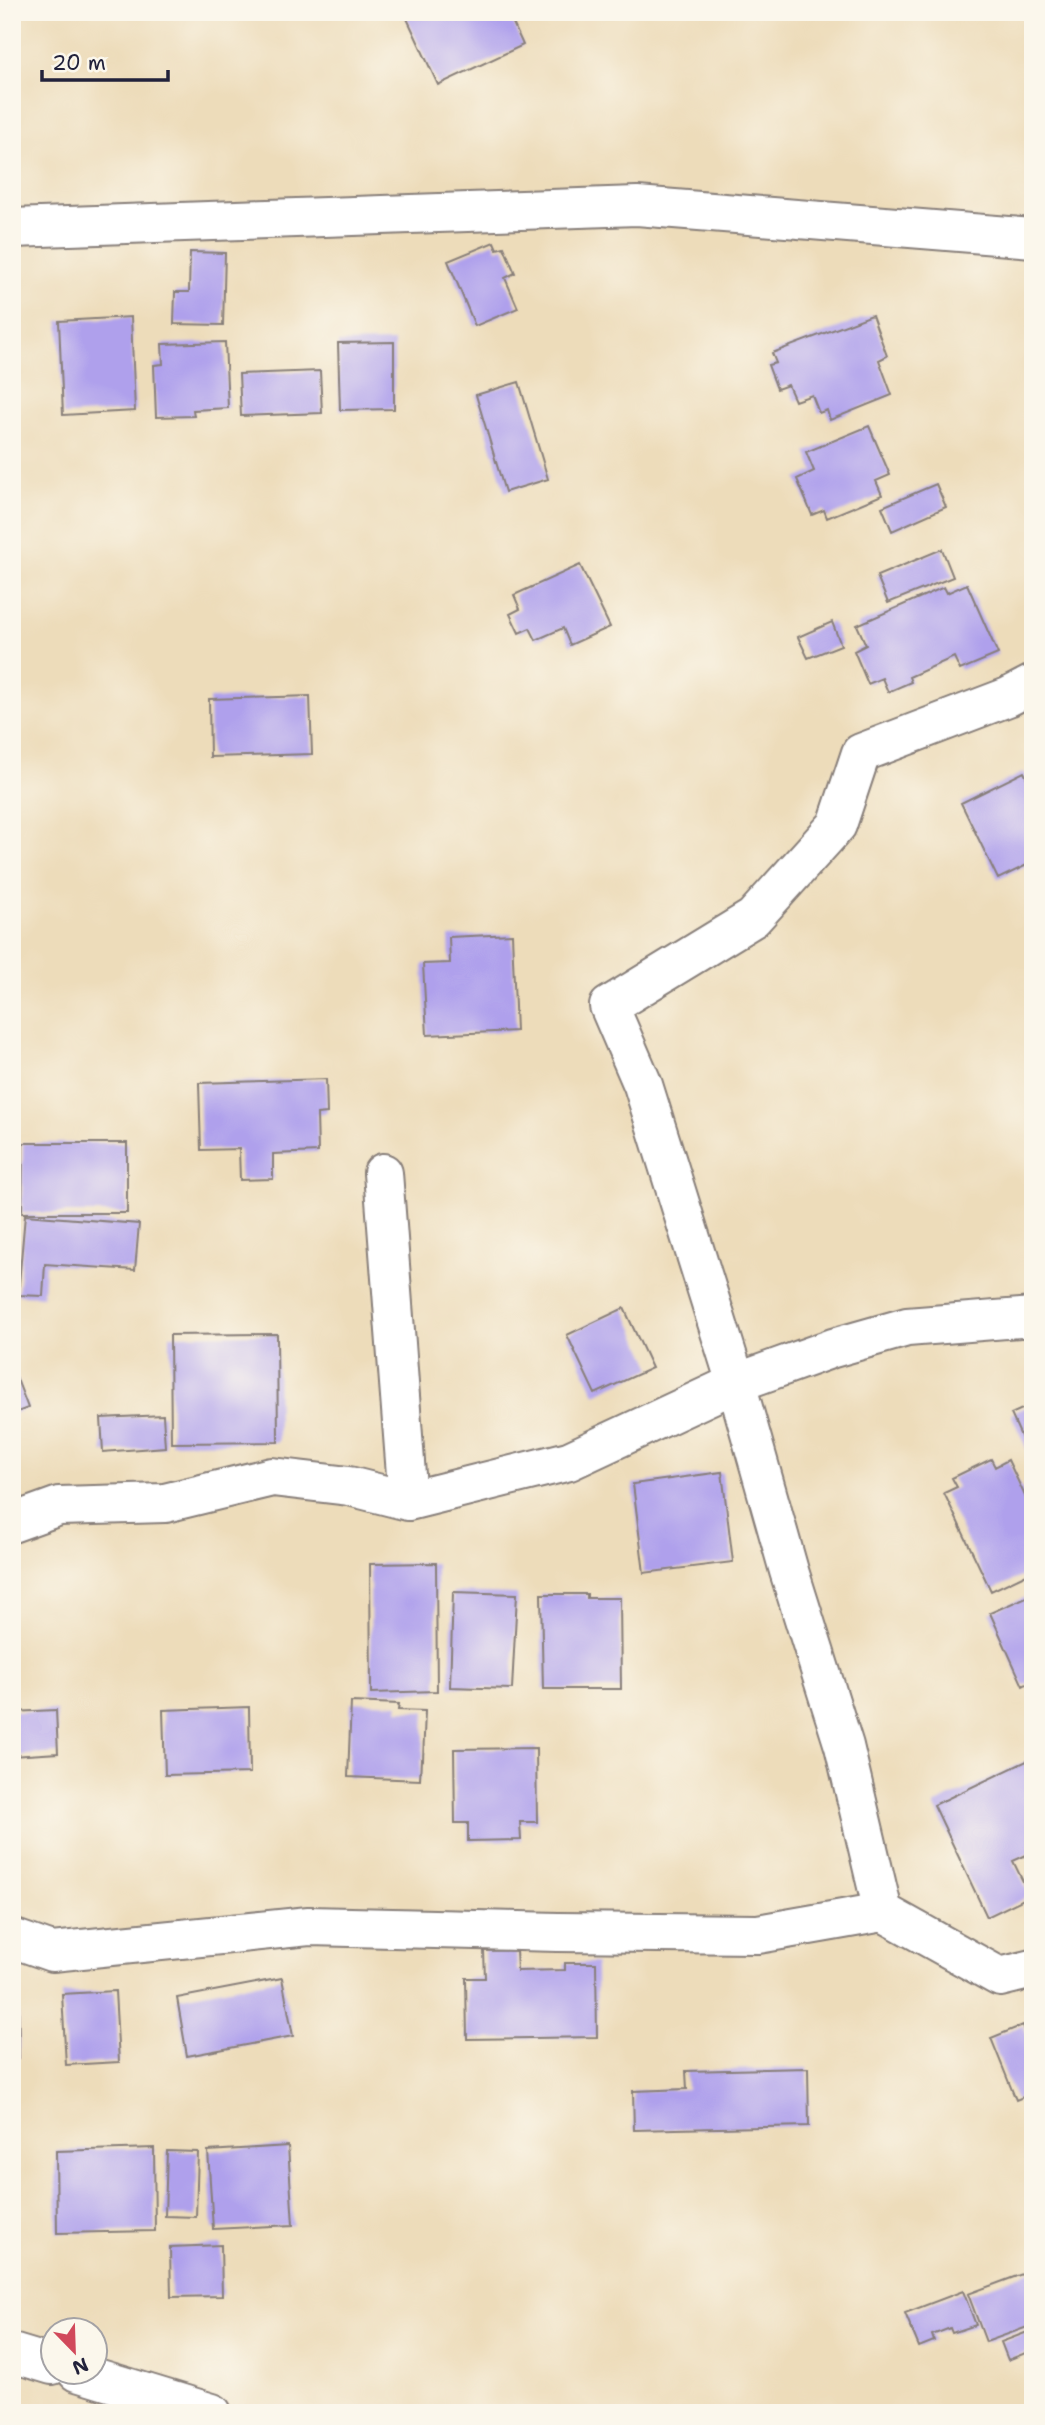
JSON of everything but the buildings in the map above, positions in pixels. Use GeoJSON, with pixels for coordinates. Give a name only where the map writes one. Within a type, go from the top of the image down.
{"type":"FeatureCollection","features":[{"type":"Feature","properties":{"kind":"street"},"geometry":{"type":"LineString","coordinates":[[12,228],[637,206],[1033,238]]}},
{"type":"Feature","properties":{"kind":"street"},"geometry":{"type":"LineString","coordinates":[[883,1912],[844,1746],[789,1571],[736,1383],[643,1085],[609,1006],[753,918],[837,825],[861,753],[1008,697],[1033,684]]}},
{"type":"Feature","properties":{"kind":"street"},"geometry":{"type":"LineString","coordinates":[[383,1173],[408,1500]]}},
{"type":"Feature","properties":{"kind":"street"},"geometry":{"type":"LineString","coordinates":[[12,1523],[59,1506],[165,1503],[272,1477],[349,1486],[408,1500],[569,1461],[736,1383],[833,1348],[907,1327],[1033,1317]]}},
{"type":"Feature","properties":{"kind":"street"},"geometry":{"type":"LineString","coordinates":[[12,1938],[52,1952],[309,1926],[758,1934],[883,1912],[1000,1977],[1033,1969]]}},
{"type":"Feature","properties":{"kind":"street"},"geometry":{"type":"LineString","coordinates":[[12,2353],[38,2361]]}},
{"type":"Feature","properties":{"kind":"street"},"geometry":{"type":"LineString","coordinates":[[108,2381],[212,2413]]}}]}
